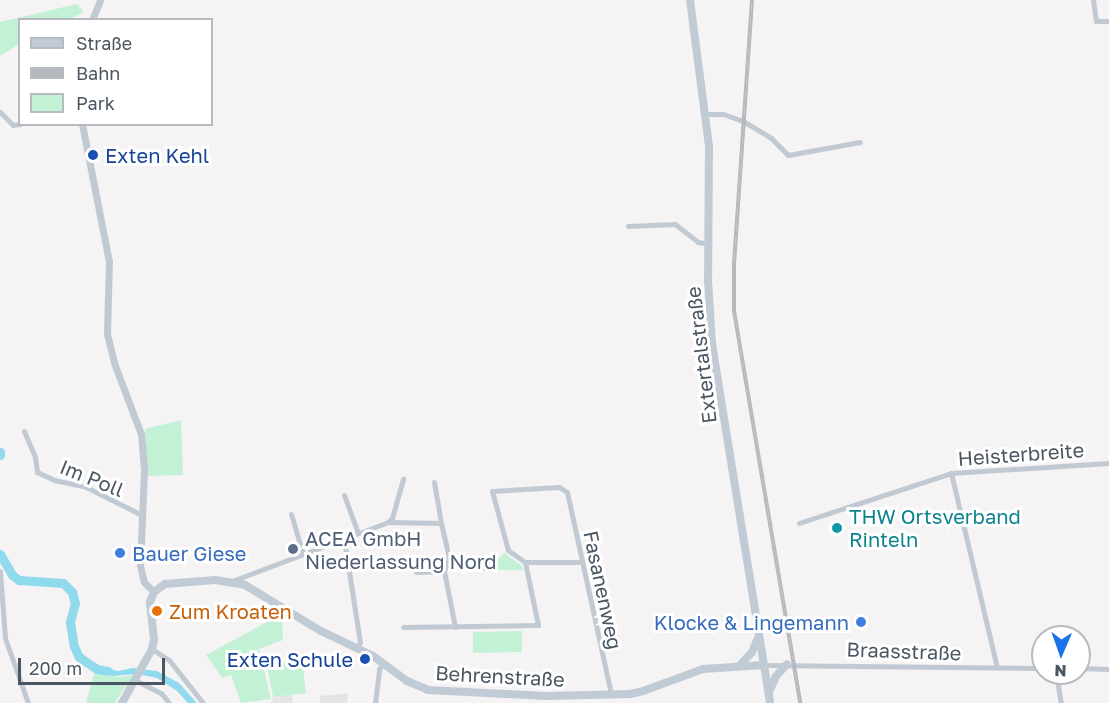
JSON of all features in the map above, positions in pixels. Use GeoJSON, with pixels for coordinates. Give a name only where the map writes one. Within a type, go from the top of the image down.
{"type":"FeatureCollection","features":[{"type":"Feature","properties":{"kind":"main road","name":"Extertalstraße"},"geometry":{"type":"LineString","coordinates":[[690,0],[706,114],[711,177],[708,299],[712,344],[770,703]]}},
{"type":"Feature","properties":{"kind":"main road","name":"Behrenstraße"},"geometry":{"type":"LineString","coordinates":[[154,592],[170,584],[232,581],[245,585],[321,631],[358,647],[407,681],[428,690],[547,700],[643,692],[703,669],[741,664],[764,664]]}},
{"type":"Feature","properties":{"kind":"main road"},"geometry":{"type":"LineString","coordinates":[[122,703],[152,650],[154,640],[150,602],[154,592]]}},
{"type":"Feature","properties":{"kind":"main road"},"geometry":{"type":"LineString","coordinates":[[741,664],[752,652],[759,636]]}},
{"type":"Feature","properties":{"kind":"main road"},"geometry":{"type":"LineString","coordinates":[[769,693],[776,676],[787,664]]}},
{"type":"Feature","properties":{"kind":"street"},"geometry":{"type":"LineString","coordinates":[[93,18],[100,0]]}},
{"type":"Feature","properties":{"kind":"street"},"geometry":{"type":"LineString","coordinates":[[1093,0],[1095,21],[1109,21]]}},
{"type":"Feature","properties":{"kind":"street"},"geometry":{"type":"LineString","coordinates":[[0,112],[13,125],[18,124]]}},
{"type":"Feature","properties":{"kind":"street"},"geometry":{"type":"LineString","coordinates":[[706,114],[723,114],[743,121],[771,138],[788,155],[860,142]]}},
{"type":"Feature","properties":{"kind":"street"},"geometry":{"type":"LineString","coordinates":[[82,126],[109,261],[107,334],[114,363],[141,434],[144,471],[140,566],[144,582],[154,592]]}},
{"type":"Feature","properties":{"kind":"street"},"geometry":{"type":"LineString","coordinates":[[628,226],[675,224],[699,242],[709,244]]}},
{"type":"Feature","properties":{"kind":"street","name":"Im Poll"},"geometry":{"type":"LineString","coordinates":[[24,431],[35,457],[37,472],[54,480],[86,487],[142,515]]}},
{"type":"Feature","properties":{"kind":"street","name":"Heisterbreite"},"geometry":{"type":"LineString","coordinates":[[799,523],[951,472],[1109,463]]}},
{"type":"Feature","properties":{"kind":"street"},"geometry":{"type":"LineString","coordinates":[[951,472],[997,668]]}},
{"type":"Feature","properties":{"kind":"street"},"geometry":{"type":"LineString","coordinates":[[388,522],[392,518],[403,479]]}},
{"type":"Feature","properties":{"kind":"street"},"geometry":{"type":"LineString","coordinates":[[434,482],[449,558],[444,571],[455,627]]}},
{"type":"Feature","properties":{"kind":"street","name":"Fasanenweg"},"geometry":{"type":"LineString","coordinates":[[525,562],[508,550],[492,491],[559,487],[567,492],[611,694]]}},
{"type":"Feature","properties":{"kind":"street"},"geometry":{"type":"LineString","coordinates":[[345,495],[358,533]]}},
{"type":"Feature","properties":{"kind":"street"},"geometry":{"type":"LineString","coordinates":[[291,514],[303,554]]}},
{"type":"Feature","properties":{"kind":"street"},"geometry":{"type":"LineString","coordinates":[[232,581],[388,522],[441,523]]}},
{"type":"Feature","properties":{"kind":"street"},"geometry":{"type":"LineString","coordinates":[[344,538],[360,642],[358,647]]}},
{"type":"Feature","properties":{"kind":"street"},"geometry":{"type":"LineString","coordinates":[[449,558],[462,568],[490,568]]}},
{"type":"Feature","properties":{"kind":"street"},"geometry":{"type":"LineString","coordinates":[[403,627],[538,625],[525,562],[582,562]]}},
{"type":"Feature","properties":{"kind":"street"},"geometry":{"type":"LineString","coordinates":[[0,571],[5,638],[28,703]]}},
{"type":"Feature","properties":{"kind":"street"},"geometry":{"type":"LineString","coordinates":[[416,572],[444,571]]}},
{"type":"Feature","properties":{"kind":"street"},"geometry":{"type":"LineString","coordinates":[[152,650],[169,660],[203,703]]}},
{"type":"Feature","properties":{"kind":"street"},"geometry":{"type":"LineString","coordinates":[[375,703],[379,669],[383,663]]}},
{"type":"Feature","properties":{"kind":"street","name":"Braasstraße"},"geometry":{"type":"LineString","coordinates":[[764,664],[1031,669]]}},
{"type":"Feature","properties":{"kind":"street"},"geometry":{"type":"LineString","coordinates":[[1091,669],[1109,669]]}},
{"type":"Feature","properties":{"kind":"street"},"geometry":{"type":"LineString","coordinates":[[137,680],[162,694],[169,703]]}},
{"type":"Feature","properties":{"kind":"street"},"geometry":{"type":"LineString","coordinates":[[1058,685],[1061,703]]}},
{"type":"Feature","properties":{"kind":"shaded area"},"geometry":{"type":"Polygon","coordinates":[[[348,693],[347,703],[320,703],[320,696],[348,693]]]}},
{"type":"Feature","properties":{"kind":"shaded area"},"geometry":{"type":"Polygon","coordinates":[[[292,695],[293,703],[271,703],[273,697],[292,695]]]}},
{"type":"Feature","properties":{"kind":"green space"},"geometry":{"type":"Polygon","coordinates":[[[77,4],[84,12],[72,18],[18,18],[18,45],[0,56],[0,22],[77,4]]]}},
{"type":"Feature","properties":{"kind":"green space"},"geometry":{"type":"Polygon","coordinates":[[[181,420],[183,475],[147,476],[145,429],[181,420]]]}},
{"type":"Feature","properties":{"kind":"green space"},"geometry":{"type":"Polygon","coordinates":[[[504,553],[522,566],[523,570],[492,570],[492,565],[504,553]]]}},
{"type":"Feature","properties":{"kind":"green space"},"geometry":{"type":"Polygon","coordinates":[[[282,614],[283,640],[259,649],[271,699],[241,703],[231,675],[222,678],[206,655],[282,614]]]}},
{"type":"Feature","properties":{"kind":"green space"},"geometry":{"type":"Polygon","coordinates":[[[522,631],[522,652],[473,653],[473,632],[522,631]]]}},
{"type":"Feature","properties":{"kind":"green space"},"geometry":{"type":"Polygon","coordinates":[[[298,656],[302,660],[306,693],[273,697],[267,666],[298,656]]]}},
{"type":"Feature","properties":{"kind":"green space"},"geometry":{"type":"Polygon","coordinates":[[[94,674],[120,677],[138,674],[126,685],[115,703],[86,703],[94,674]]]}},
{"type":"Feature","properties":{"kind":"water"},"geometry":{"type":"Polygon","coordinates":[[[133,668],[157,671],[179,683],[197,703],[188,703],[177,691],[157,678],[137,674],[112,676],[97,669],[118,671],[133,668]]]}},
{"type":"Feature","properties":{"kind":"waterway"},"geometry":{"type":"LineString","coordinates":[[0,554],[12,575],[19,580],[63,583],[72,592],[75,603],[70,622],[74,646],[79,657],[97,669],[108,671]]}},
{"type":"Feature","properties":{"kind":"railway"},"geometry":{"type":"LineString","coordinates":[[752,0],[734,263],[734,311],[800,703]]}},
{"type":"Feature","properties":{"kind":"place","name":"Exten Kehl"},"geometry":{"type":"Point","coordinates":[93,155]}},
{"type":"Feature","properties":{"kind":"place","name":"THW Ortsverband Rinteln"},"geometry":{"type":"Point","coordinates":[837,528]}},
{"type":"Feature","properties":{"kind":"place","name":"ACEA GmbH Niederlassung Nord"},"geometry":{"type":"Point","coordinates":[293,549]}},
{"type":"Feature","properties":{"kind":"place","name":"Bauer Giese"},"geometry":{"type":"Point","coordinates":[120,553]}},
{"type":"Feature","properties":{"kind":"place","name":"Zum Kroaten"},"geometry":{"type":"Point","coordinates":[157,611]}},
{"type":"Feature","properties":{"kind":"place","name":"Klocke & Lingemann"},"geometry":{"type":"Point","coordinates":[861,622]}},
{"type":"Feature","properties":{"kind":"place","name":"Exten Schule"},"geometry":{"type":"Point","coordinates":[365,659]}}]}
